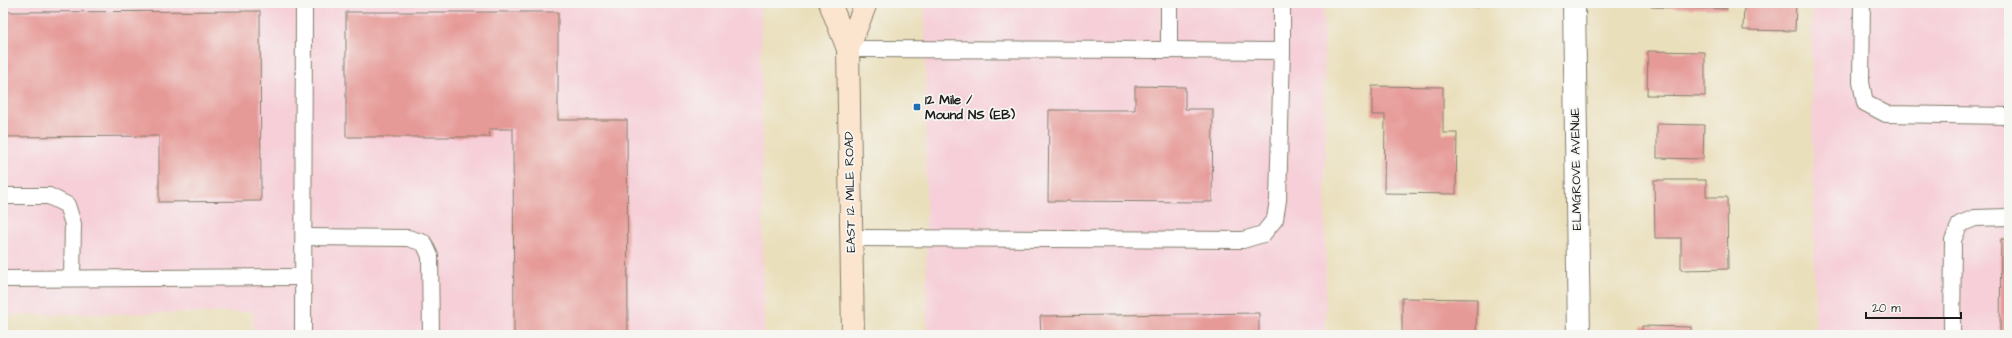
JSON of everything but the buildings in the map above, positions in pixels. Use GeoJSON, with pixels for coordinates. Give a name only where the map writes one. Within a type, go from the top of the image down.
{"type":"FeatureCollection","features":[{"type":"Feature","properties":{"kind":"main road","name":"EAST 12 MILE ROAD"},"geometry":{"type":"LineString","coordinates":[[830,3],[848,49],[853,335]]}},
{"type":"Feature","properties":{"kind":"main road","name":"EAST 12 MILE ROAD"},"geometry":{"type":"LineString","coordinates":[[848,49],[866,3]]}},
{"type":"Feature","properties":{"kind":"street","name":"ELMGROVE AVENUE"},"geometry":{"type":"LineString","coordinates":[[1574,3],[1579,335]]}},
{"type":"Feature","properties":{"kind":"lane"},"geometry":{"type":"LineString","coordinates":[[303,335],[304,3]]}},
{"type":"Feature","properties":{"kind":"lane"},"geometry":{"type":"LineString","coordinates":[[1169,3],[1170,50]]}},
{"type":"Feature","properties":{"kind":"lane"},"geometry":{"type":"LineString","coordinates":[[852,238],[1243,240],[1263,234],[1274,219],[1278,200],[1282,3]]}},
{"type":"Feature","properties":{"kind":"lane"},"geometry":{"type":"LineString","coordinates":[[1862,3],[1861,82],[1865,104],[1886,114],[2009,116]]}},
{"type":"Feature","properties":{"kind":"lane"},"geometry":{"type":"LineString","coordinates":[[848,49],[1282,51]]}},
{"type":"Feature","properties":{"kind":"lane"},"geometry":{"type":"LineString","coordinates":[[3,196],[49,196],[67,205],[73,224],[72,278]]}},
{"type":"Feature","properties":{"kind":"lane"},"geometry":{"type":"LineString","coordinates":[[1952,335],[1953,240],[1960,224],[1975,218],[2009,217]]}},
{"type":"Feature","properties":{"kind":"lane"},"geometry":{"type":"LineString","coordinates":[[304,237],[408,238],[424,243],[430,256],[431,335]]}},
{"type":"Feature","properties":{"kind":"lane"},"geometry":{"type":"LineString","coordinates":[[3,279],[303,277]]}},
{"type":"Feature","properties":{"kind":"shaded area"},"geometry":{"type":"Polygon","coordinates":[[[3,3],[761,3],[764,335],[254,335],[253,312],[3,315],[3,3]]]}},
{"type":"Feature","properties":{"kind":"shaded area"},"geometry":{"type":"Polygon","coordinates":[[[925,3],[1324,3],[1326,335],[927,335],[925,3]]]}},
{"type":"Feature","properties":{"kind":"shaded area"},"geometry":{"type":"Polygon","coordinates":[[[1811,3],[2009,3],[2009,335],[1815,335],[1811,3]]]}},
{"type":"Feature","properties":{"kind":"place","name":"12 Mile / Mound NS (EB)"},"geometry":{"type":"Point","coordinates":[917,107]}}]}
